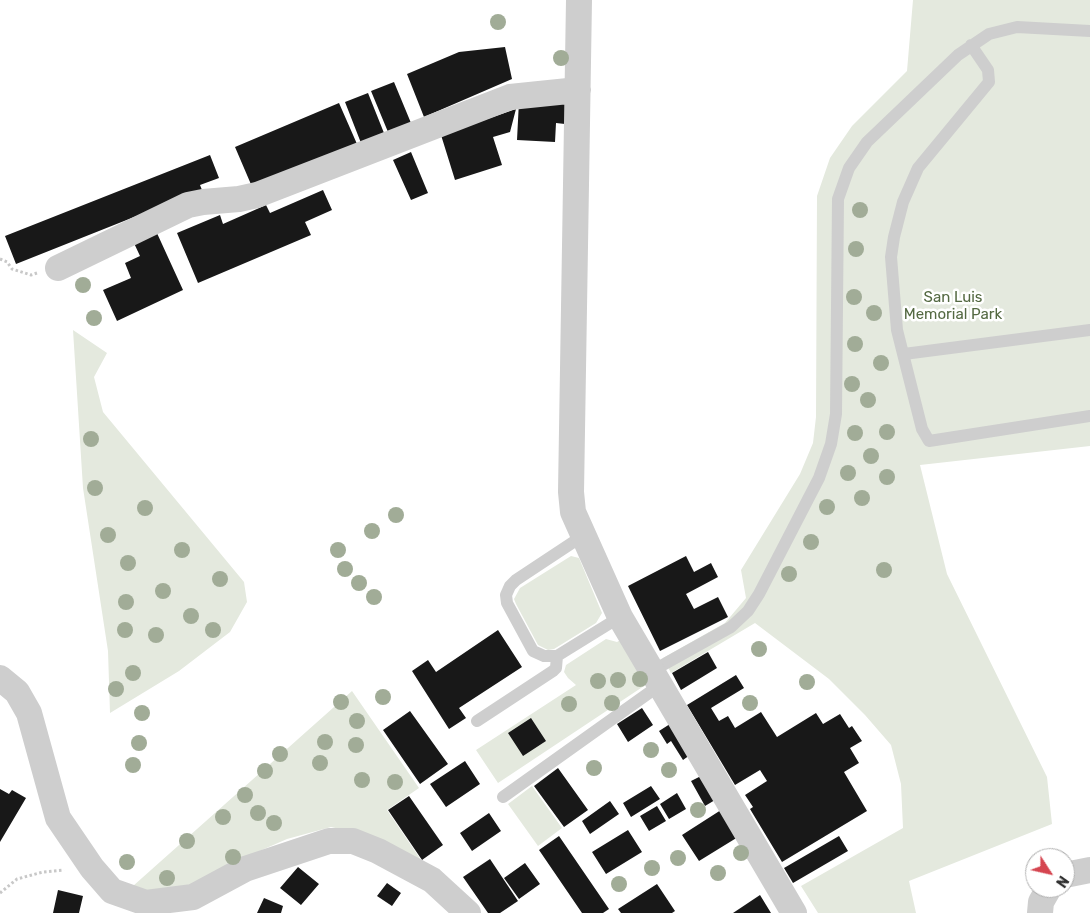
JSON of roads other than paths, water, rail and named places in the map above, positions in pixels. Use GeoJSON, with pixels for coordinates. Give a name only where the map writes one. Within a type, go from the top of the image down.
{"type":"FeatureCollection","features":[{"type":"Feature","properties":{"kind":"street"},"geometry":{"type":"LineString","coordinates":[[579,0],[571,492],[573,512],[620,617],[794,913]]}},
{"type":"Feature","properties":{"kind":"street"},"geometry":{"type":"LineString","coordinates":[[58,268],[188,206],[203,202],[258,195],[510,97],[578,90]]}},
{"type":"Feature","properties":{"kind":"street"},"geometry":{"type":"LineString","coordinates":[[0,678],[17,692],[29,713],[58,818],[92,868],[112,892],[146,902],[193,897],[245,869],[329,841],[353,841],[378,851],[432,880],[468,913]]}},
{"type":"Feature","properties":{"kind":"street"},"geometry":{"type":"LineString","coordinates":[[1075,873],[1090,870]]}},
{"type":"Feature","properties":{"kind":"street"},"geometry":{"type":"LineString","coordinates":[[1040,913],[1043,898]]}},
{"type":"Feature","properties":{"kind":"lane"},"geometry":{"type":"LineString","coordinates":[[503,797],[656,678],[731,627],[748,612],[759,594],[819,478],[831,444],[836,414],[838,199],[849,168],[867,142],[958,55],[989,34],[1017,27],[1090,31]]}},
{"type":"Feature","properties":{"kind":"lane"},"geometry":{"type":"LineString","coordinates":[[971,45],[988,70],[989,82],[918,168],[903,202],[891,257],[897,330],[922,429],[929,441],[1090,416]]}},
{"type":"Feature","properties":{"kind":"lane"},"geometry":{"type":"LineString","coordinates":[[904,354],[1090,330]]}},
{"type":"Feature","properties":{"kind":"lane"},"geometry":{"type":"LineString","coordinates":[[584,536],[516,580],[510,586],[506,595],[507,603],[533,651],[544,656],[558,656],[620,617]]}},
{"type":"Feature","properties":{"kind":"lane"},"geometry":{"type":"LineString","coordinates":[[477,721],[554,671],[558,656]]}},
{"type":"Feature","properties":{"kind":"park label","name":"San Luis Memorial Park"},"geometry":{"type":"Point","coordinates":[953,306]}}]}
